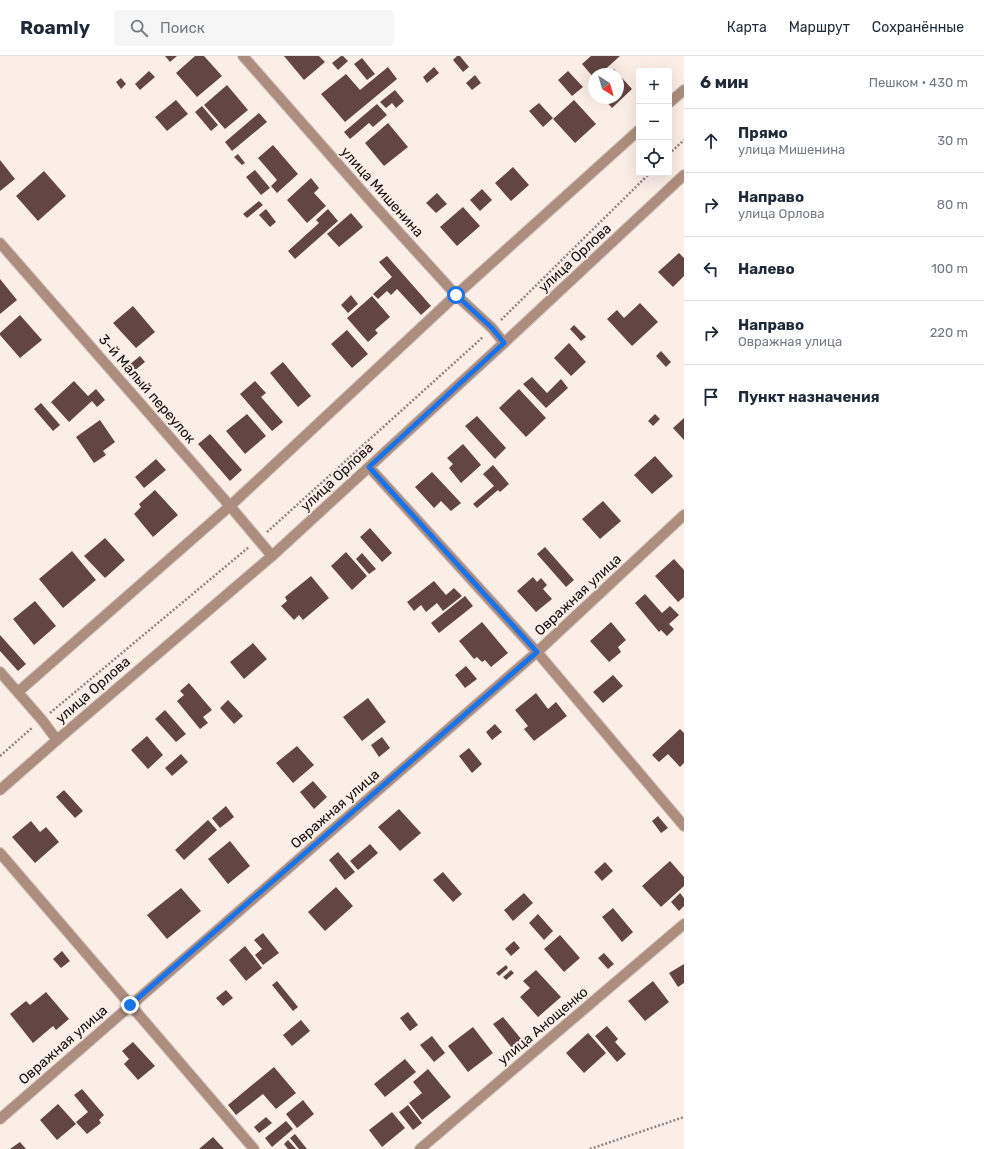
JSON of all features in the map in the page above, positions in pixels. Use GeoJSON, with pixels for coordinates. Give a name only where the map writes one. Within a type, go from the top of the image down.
{"type":"FeatureCollection","features":[{"type":"Feature","properties":{"kind":"street","name":"улица Мишенина"},"geometry":{"type":"LineString","coordinates":[[243,56],[375,206],[456,295],[492,328],[504,343]]}},
{"type":"Feature","properties":{"kind":"street"},"geometry":{"type":"LineString","coordinates":[[672,100],[684,90]]}},
{"type":"Feature","properties":{"kind":"street"},"geometry":{"type":"LineString","coordinates":[[18,692],[230,506],[456,295],[636,133]]}},
{"type":"Feature","properties":{"kind":"street","name":"улица Орлова"},"geometry":{"type":"LineString","coordinates":[[0,790],[272,556],[684,175]]}},
{"type":"Feature","properties":{"kind":"street","name":"3-й Малый переулок"},"geometry":{"type":"LineString","coordinates":[[0,243],[272,556]]}},
{"type":"Feature","properties":{"kind":"street"},"geometry":{"type":"LineString","coordinates":[[369,467],[537,652],[684,826]]}},
{"type":"Feature","properties":{"kind":"street","name":"Овражная улица"},"geometry":{"type":"LineString","coordinates":[[0,1119],[537,652],[684,515]]}},
{"type":"Feature","properties":{"kind":"street"},"geometry":{"type":"LineString","coordinates":[[0,672],[42,720],[57,740]]}},
{"type":"Feature","properties":{"kind":"street"},"geometry":{"type":"LineString","coordinates":[[0,853],[254,1149]]}},
{"type":"Feature","properties":{"kind":"street","name":"улица Анощенко"},"geometry":{"type":"LineString","coordinates":[[420,1149],[684,924]]}},
{"type":"Feature","properties":{"kind":"path"},"geometry":{"type":"LineString","coordinates":[[672,151],[684,140]]}},
{"type":"Feature","properties":{"kind":"path"},"geometry":{"type":"LineString","coordinates":[[0,756],[258,539],[492,328],[647,176]]}},
{"type":"Feature","properties":{"kind":"path"},"geometry":{"type":"LineString","coordinates":[[590,1149],[684,1117]]}},
{"type":"Feature","properties":{"kind":"building"},"geometry":{"type":"Polygon","coordinates":[[[165,56],[177,56],[170,62],[165,56]]]}},
{"type":"Feature","properties":{"kind":"building"},"geometry":{"type":"Polygon","coordinates":[[[195,56],[204,56],[222,76],[197,97],[176,73],[195,56]]]}},
{"type":"Feature","properties":{"kind":"building"},"geometry":{"type":"Polygon","coordinates":[[[284,56],[319,56],[325,62],[304,80],[284,56]]]}},
{"type":"Feature","properties":{"kind":"building"},"geometry":{"type":"Polygon","coordinates":[[[341,56],[348,61],[338,70],[332,63],[341,56]]]}},
{"type":"Feature","properties":{"kind":"building"},"geometry":{"type":"Polygon","coordinates":[[[457,56],[460,56],[469,67],[463,72],[453,60],[457,56]]]}},
{"type":"Feature","properties":{"kind":"building"},"geometry":{"type":"Polygon","coordinates":[[[591,56],[620,56],[607,68],[588,68],[588,71],[582,64],[591,56]]]}},
{"type":"Feature","properties":{"kind":"building"},"geometry":{"type":"Polygon","coordinates":[[[362,58],[375,74],[367,80],[354,64],[362,58]]]}},
{"type":"Feature","properties":{"kind":"building"},"geometry":{"type":"Polygon","coordinates":[[[388,67],[397,79],[345,122],[321,94],[346,74],[360,90],[388,67]]]}},
{"type":"Feature","properties":{"kind":"building"},"geometry":{"type":"Polygon","coordinates":[[[434,67],[439,73],[427,83],[423,77],[434,67]]]}},
{"type":"Feature","properties":{"kind":"building"},"geometry":{"type":"Polygon","coordinates":[[[149,71],[155,77],[140,90],[135,84],[149,71]]]}},
{"type":"Feature","properties":{"kind":"building"},"geometry":{"type":"Polygon","coordinates":[[[568,71],[583,87],[572,96],[558,80],[568,71]]]}},
{"type":"Feature","properties":{"kind":"building"},"geometry":{"type":"Polygon","coordinates":[[[475,75],[481,83],[472,90],[466,83],[475,75]]]}},
{"type":"Feature","properties":{"kind":"building"},"geometry":{"type":"Polygon","coordinates":[[[121,78],[126,84],[121,89],[116,82],[121,78]]]}},
{"type":"Feature","properties":{"kind":"building"},"geometry":{"type":"Polygon","coordinates":[[[624,80],[632,89],[624,97],[624,80]]]}},
{"type":"Feature","properties":{"kind":"building"},"geometry":{"type":"Polygon","coordinates":[[[227,85],[248,110],[225,129],[204,105],[227,85]]]}},
{"type":"Feature","properties":{"kind":"building"},"geometry":{"type":"Polygon","coordinates":[[[395,90],[404,101],[396,108],[392,103],[386,108],[380,102],[395,90]]]}},
{"type":"Feature","properties":{"kind":"building"},"geometry":{"type":"Polygon","coordinates":[[[176,100],[188,114],[167,131],[155,117],[176,100]]]}},
{"type":"Feature","properties":{"kind":"building"},"geometry":{"type":"Polygon","coordinates":[[[574,100],[596,124],[575,143],[553,119],[574,100]]]}},
{"type":"Feature","properties":{"kind":"building"},"geometry":{"type":"Polygon","coordinates":[[[539,103],[553,118],[543,127],[529,111],[539,103]]]}},
{"type":"Feature","properties":{"kind":"building"},"geometry":{"type":"Polygon","coordinates":[[[377,104],[387,115],[373,127],[369,123],[350,139],[344,132],[377,104]]]}},
{"type":"Feature","properties":{"kind":"building"},"geometry":{"type":"Polygon","coordinates":[[[608,104],[616,104],[612,108],[608,104]]]}},
{"type":"Feature","properties":{"kind":"building"},"geometry":{"type":"Polygon","coordinates":[[[202,106],[218,125],[211,131],[195,112],[202,106]]]}},
{"type":"Feature","properties":{"kind":"building"},"geometry":{"type":"Polygon","coordinates":[[[259,113],[267,122],[232,151],[225,142],[259,113]]]}},
{"type":"Feature","properties":{"kind":"building"},"geometry":{"type":"Polygon","coordinates":[[[388,123],[408,147],[384,166],[365,143],[388,123]]]}},
{"type":"Feature","properties":{"kind":"building"},"geometry":{"type":"Polygon","coordinates":[[[273,145],[298,174],[277,193],[271,186],[277,180],[258,158],[273,145]]]}},
{"type":"Feature","properties":{"kind":"building"},"geometry":{"type":"Polygon","coordinates":[[[238,154],[245,163],[242,165],[234,157],[238,154]]]}},
{"type":"Feature","properties":{"kind":"building"},"geometry":{"type":"Polygon","coordinates":[[[0,160],[15,179],[0,191],[0,160]]]}},
{"type":"Feature","properties":{"kind":"building"},"geometry":{"type":"Polygon","coordinates":[[[513,167],[529,185],[511,201],[495,183],[513,167]]]}},
{"type":"Feature","properties":{"kind":"building"},"geometry":{"type":"Polygon","coordinates":[[[255,170],[270,188],[261,195],[246,177],[255,170]]]}},
{"type":"Feature","properties":{"kind":"building"},"geometry":{"type":"Polygon","coordinates":[[[44,171],[66,196],[38,221],[16,196],[44,171]]]}},
{"type":"Feature","properties":{"kind":"building"},"geometry":{"type":"Polygon","coordinates":[[[311,178],[319,188],[314,193],[326,206],[307,223],[287,200],[311,178]]]}},
{"type":"Feature","properties":{"kind":"building"},"geometry":{"type":"Polygon","coordinates":[[[482,189],[492,200],[480,211],[470,200],[482,189]]]}},
{"type":"Feature","properties":{"kind":"building"},"geometry":{"type":"Polygon","coordinates":[[[437,193],[447,204],[436,213],[426,203],[437,193]]]}},
{"type":"Feature","properties":{"kind":"building"},"geometry":{"type":"Polygon","coordinates":[[[259,201],[263,205],[247,218],[243,214],[259,201]]]}},
{"type":"Feature","properties":{"kind":"building"},"geometry":{"type":"Polygon","coordinates":[[[463,207],[480,226],[457,246],[440,227],[463,207]]]}},
{"type":"Feature","properties":{"kind":"building"},"geometry":{"type":"Polygon","coordinates":[[[266,209],[276,222],[270,227],[259,215],[266,209]]]}},
{"type":"Feature","properties":{"kind":"building"},"geometry":{"type":"Polygon","coordinates":[[[328,209],[338,221],[295,259],[288,251],[319,223],[316,220],[328,209]]]}},
{"type":"Feature","properties":{"kind":"building"},"geometry":{"type":"Polygon","coordinates":[[[351,213],[363,227],[339,247],[327,234],[351,213]]]}},
{"type":"Feature","properties":{"kind":"building"},"geometry":{"type":"Polygon","coordinates":[[[679,253],[684,258],[684,276],[673,287],[658,272],[679,253]]]}},
{"type":"Feature","properties":{"kind":"building"},"geometry":{"type":"Polygon","coordinates":[[[387,256],[431,306],[421,315],[397,289],[391,295],[387,291],[378,299],[373,294],[392,277],[379,262],[387,256]]]}},
{"type":"Feature","properties":{"kind":"building"},"geometry":{"type":"Polygon","coordinates":[[[0,279],[17,300],[0,314],[0,279]]]}},
{"type":"Feature","properties":{"kind":"building"},"geometry":{"type":"Polygon","coordinates":[[[351,295],[358,304],[348,313],[341,305],[351,295]]]}},
{"type":"Feature","properties":{"kind":"building"},"geometry":{"type":"Polygon","coordinates":[[[372,296],[390,317],[375,330],[378,333],[368,342],[347,318],[372,296]]]}},
{"type":"Feature","properties":{"kind":"building"},"geometry":{"type":"Polygon","coordinates":[[[640,303],[658,322],[632,346],[607,319],[617,310],[624,318],[640,303]]]}},
{"type":"Feature","properties":{"kind":"building"},"geometry":{"type":"Polygon","coordinates":[[[133,306],[155,332],[136,348],[113,323],[133,306]]]}},
{"type":"Feature","properties":{"kind":"building"},"geometry":{"type":"Polygon","coordinates":[[[20,315],[42,340],[20,358],[0,335],[0,333],[20,315]]]}},
{"type":"Feature","properties":{"kind":"building"},"geometry":{"type":"Polygon","coordinates":[[[574,325],[586,337],[581,341],[570,329],[574,325]]]}},
{"type":"Feature","properties":{"kind":"building"},"geometry":{"type":"Polygon","coordinates":[[[347,330],[368,354],[352,368],[331,344],[347,330]]]}},
{"type":"Feature","properties":{"kind":"building"},"geometry":{"type":"Polygon","coordinates":[[[569,343],[586,362],[571,376],[554,358],[569,343]]]}},
{"type":"Feature","properties":{"kind":"building"},"geometry":{"type":"Polygon","coordinates":[[[661,351],[671,362],[666,367],[656,356],[661,351]]]}},
{"type":"Feature","properties":{"kind":"building"},"geometry":{"type":"Polygon","coordinates":[[[140,356],[145,362],[134,371],[129,365],[140,356]]]}},
{"type":"Feature","properties":{"kind":"building"},"geometry":{"type":"Polygon","coordinates":[[[283,362],[311,396],[298,407],[270,373],[283,362]]]}},
{"type":"Feature","properties":{"kind":"building"},"geometry":{"type":"Polygon","coordinates":[[[532,377],[547,393],[561,379],[568,388],[546,408],[523,384],[532,377]]]}},
{"type":"Feature","properties":{"kind":"building"},"geometry":{"type":"Polygon","coordinates":[[[74,381],[88,396],[96,389],[105,400],[97,407],[92,401],[69,422],[51,402],[74,381]]]}},
{"type":"Feature","properties":{"kind":"building"},"geometry":{"type":"Polygon","coordinates":[[[255,381],[266,393],[261,397],[283,422],[272,431],[240,394],[255,381]]]}},
{"type":"Feature","properties":{"kind":"building"},"geometry":{"type":"Polygon","coordinates":[[[519,389],[546,418],[526,437],[499,408],[519,389]]]}},
{"type":"Feature","properties":{"kind":"building"},"geometry":{"type":"Polygon","coordinates":[[[41,403],[60,425],[53,431],[34,409],[41,403]]]}},
{"type":"Feature","properties":{"kind":"building"},"geometry":{"type":"Polygon","coordinates":[[[247,414],[266,436],[245,454],[226,431],[247,414]]]}},
{"type":"Feature","properties":{"kind":"building"},"geometry":{"type":"Polygon","coordinates":[[[655,414],[660,419],[653,426],[648,421],[655,414]]]}},
{"type":"Feature","properties":{"kind":"building"},"geometry":{"type":"Polygon","coordinates":[[[477,416],[506,448],[495,459],[465,426],[477,416]]]}},
{"type":"Feature","properties":{"kind":"building"},"geometry":{"type":"Polygon","coordinates":[[[684,418],[684,440],[673,428],[684,418]]]}},
{"type":"Feature","properties":{"kind":"building"},"geometry":{"type":"Polygon","coordinates":[[[100,420],[115,442],[103,451],[106,455],[94,463],[76,437],[100,420]]]}},
{"type":"Feature","properties":{"kind":"building"},"geometry":{"type":"Polygon","coordinates":[[[210,434],[242,470],[230,481],[198,444],[210,434]]]}},
{"type":"Feature","properties":{"kind":"building"},"geometry":{"type":"Polygon","coordinates":[[[463,444],[481,465],[461,483],[449,468],[453,464],[447,458],[463,444]]]}},
{"type":"Feature","properties":{"kind":"building"},"geometry":{"type":"Polygon","coordinates":[[[655,456],[673,476],[652,494],[634,475],[655,456]]]}},
{"type":"Feature","properties":{"kind":"building"},"geometry":{"type":"Polygon","coordinates":[[[156,459],[166,470],[144,488],[135,477],[156,459]]]}},
{"type":"Feature","properties":{"kind":"building"},"geometry":{"type":"Polygon","coordinates":[[[493,465],[509,484],[500,492],[498,490],[477,508],[473,504],[494,486],[483,474],[493,465]]]}},
{"type":"Feature","properties":{"kind":"building"},"geometry":{"type":"Polygon","coordinates":[[[432,472],[461,503],[451,511],[441,501],[434,508],[415,487],[432,472]]]}},
{"type":"Feature","properties":{"kind":"building"},"geometry":{"type":"Polygon","coordinates":[[[155,490],[178,515],[153,537],[134,514],[141,507],[139,504],[155,490]]]}},
{"type":"Feature","properties":{"kind":"building"},"geometry":{"type":"Polygon","coordinates":[[[603,501],[621,521],[600,539],[582,519],[603,501]]]}},
{"type":"Feature","properties":{"kind":"building"},"geometry":{"type":"Polygon","coordinates":[[[370,528],[392,553],[382,562],[360,537],[370,528]]]}},
{"type":"Feature","properties":{"kind":"building"},"geometry":{"type":"Polygon","coordinates":[[[105,538],[125,560],[105,578],[84,556],[105,538]]]}},
{"type":"Feature","properties":{"kind":"building"},"geometry":{"type":"Polygon","coordinates":[[[545,547],[574,580],[566,587],[537,554],[545,547]]]}},
{"type":"Feature","properties":{"kind":"building"},"geometry":{"type":"Polygon","coordinates":[[[72,551],[96,580],[63,608],[39,579],[72,551]]]}},
{"type":"Feature","properties":{"kind":"building"},"geometry":{"type":"Polygon","coordinates":[[[346,552],[367,576],[352,590],[331,566],[346,552]]]}},
{"type":"Feature","properties":{"kind":"building"},"geometry":{"type":"Polygon","coordinates":[[[362,553],[376,569],[369,574],[356,559],[362,553]]]}},
{"type":"Feature","properties":{"kind":"building"},"geometry":{"type":"Polygon","coordinates":[[[674,559],[684,570],[684,597],[678,602],[655,576],[674,559]]]}},
{"type":"Feature","properties":{"kind":"building"},"geometry":{"type":"Polygon","coordinates":[[[311,576],[329,598],[303,620],[299,615],[294,620],[281,606],[287,601],[285,597],[311,576]]]}},
{"type":"Feature","properties":{"kind":"building"},"geometry":{"type":"Polygon","coordinates":[[[533,577],[537,582],[541,578],[547,585],[543,589],[552,599],[536,612],[517,591],[533,577]]]}},
{"type":"Feature","properties":{"kind":"building"},"geometry":{"type":"Polygon","coordinates":[[[434,581],[446,595],[454,588],[462,596],[443,611],[437,603],[426,612],[421,605],[414,611],[407,602],[434,581]]]}},
{"type":"Feature","properties":{"kind":"building"},"geometry":{"type":"Polygon","coordinates":[[[645,594],[662,613],[670,606],[679,615],[669,624],[674,629],[667,636],[661,630],[659,632],[635,603],[645,594]]]}},
{"type":"Feature","properties":{"kind":"building"},"geometry":{"type":"Polygon","coordinates":[[[465,596],[473,606],[439,633],[431,623],[465,596]]]}},
{"type":"Feature","properties":{"kind":"building"},"geometry":{"type":"Polygon","coordinates":[[[35,601],[56,626],[34,645],[13,619],[35,601]]]}},
{"type":"Feature","properties":{"kind":"building"},"geometry":{"type":"Polygon","coordinates":[[[482,622],[508,653],[491,667],[485,660],[482,662],[477,657],[474,659],[459,641],[482,622]]]}},
{"type":"Feature","properties":{"kind":"building"},"geometry":{"type":"Polygon","coordinates":[[[611,622],[626,640],[618,647],[621,652],[609,662],[590,641],[611,622]]]}},
{"type":"Feature","properties":{"kind":"building"},"geometry":{"type":"Polygon","coordinates":[[[0,635],[26,664],[18,671],[0,651],[0,635]]]}},
{"type":"Feature","properties":{"kind":"building"},"geometry":{"type":"Polygon","coordinates":[[[253,643],[267,659],[244,679],[230,662],[253,643]]]}},
{"type":"Feature","properties":{"kind":"building"},"geometry":{"type":"Polygon","coordinates":[[[466,666],[477,679],[465,688],[455,675],[466,666]]]}},
{"type":"Feature","properties":{"kind":"building"},"geometry":{"type":"Polygon","coordinates":[[[613,675],[623,686],[603,703],[593,692],[613,675]]]}},
{"type":"Feature","properties":{"kind":"building"},"geometry":{"type":"Polygon","coordinates":[[[189,683],[212,710],[203,717],[208,723],[200,729],[177,701],[184,695],[180,691],[189,683]]]}},
{"type":"Feature","properties":{"kind":"building"},"geometry":{"type":"Polygon","coordinates":[[[536,693],[548,709],[556,702],[567,716],[534,741],[524,729],[528,726],[515,710],[536,693]]]}},
{"type":"Feature","properties":{"kind":"building"},"geometry":{"type":"Polygon","coordinates":[[[368,698],[386,722],[362,741],[343,717],[368,698]]]}},
{"type":"Feature","properties":{"kind":"building"},"geometry":{"type":"Polygon","coordinates":[[[228,700],[243,716],[234,724],[220,708],[228,700]]]}},
{"type":"Feature","properties":{"kind":"building"},"geometry":{"type":"Polygon","coordinates":[[[165,710],[186,734],[176,742],[155,719],[165,710]]]}},
{"type":"Feature","properties":{"kind":"building"},"geometry":{"type":"Polygon","coordinates":[[[495,724],[502,732],[492,740],[486,732],[495,724]]]}},
{"type":"Feature","properties":{"kind":"building"},"geometry":{"type":"Polygon","coordinates":[[[680,729],[684,733],[684,763],[680,767],[668,754],[659,762],[652,755],[680,729]]]}},
{"type":"Feature","properties":{"kind":"building"},"geometry":{"type":"Polygon","coordinates":[[[147,736],[163,755],[148,769],[131,750],[147,736]]]}},
{"type":"Feature","properties":{"kind":"building"},"geometry":{"type":"Polygon","coordinates":[[[382,737],[390,748],[379,757],[371,745],[382,737]]]}},
{"type":"Feature","properties":{"kind":"building"},"geometry":{"type":"Polygon","coordinates":[[[297,746],[314,765],[293,783],[276,763],[297,746]]]}},
{"type":"Feature","properties":{"kind":"building"},"geometry":{"type":"Polygon","coordinates":[[[469,748],[482,764],[472,773],[459,756],[469,748]]]}},
{"type":"Feature","properties":{"kind":"building"},"geometry":{"type":"Polygon","coordinates":[[[181,754],[188,762],[172,776],[165,768],[181,754]]]}},
{"type":"Feature","properties":{"kind":"building"},"geometry":{"type":"Polygon","coordinates":[[[313,781],[327,797],[314,809],[300,792],[313,781]]]}},
{"type":"Feature","properties":{"kind":"building"},"geometry":{"type":"Polygon","coordinates":[[[64,790],[83,811],[75,818],[56,797],[64,790]]]}},
{"type":"Feature","properties":{"kind":"building"},"geometry":{"type":"Polygon","coordinates":[[[226,806],[234,817],[220,828],[212,818],[226,806]]]}},
{"type":"Feature","properties":{"kind":"building"},"geometry":{"type":"Polygon","coordinates":[[[399,809],[421,833],[400,851],[378,827],[399,809]]]}},
{"type":"Feature","properties":{"kind":"building"},"geometry":{"type":"Polygon","coordinates":[[[658,816],[668,828],[661,833],[652,821],[658,816]]]}},
{"type":"Feature","properties":{"kind":"building"},"geometry":{"type":"Polygon","coordinates":[[[208,820],[217,830],[184,860],[175,850],[208,820]]]}},
{"type":"Feature","properties":{"kind":"building"},"geometry":{"type":"Polygon","coordinates":[[[31,821],[40,832],[46,827],[59,842],[35,863],[12,837],[31,821]]]}},
{"type":"Feature","properties":{"kind":"building"},"geometry":{"type":"Polygon","coordinates":[[[230,841],[250,866],[228,884],[208,859],[230,841]]]}},
{"type":"Feature","properties":{"kind":"building"},"geometry":{"type":"Polygon","coordinates":[[[370,844],[378,853],[358,870],[350,861],[370,844]]]}},
{"type":"Feature","properties":{"kind":"building"},"geometry":{"type":"Polygon","coordinates":[[[338,852],[355,872],[345,880],[329,860],[338,852]]]}},
{"type":"Feature","properties":{"kind":"building"},"geometry":{"type":"Polygon","coordinates":[[[670,861],[684,877],[684,886],[661,907],[642,886],[670,861]]]}},
{"type":"Feature","properties":{"kind":"building"},"geometry":{"type":"Polygon","coordinates":[[[605,862],[613,871],[602,881],[594,872],[605,862]]]}},
{"type":"Feature","properties":{"kind":"building"},"geometry":{"type":"Polygon","coordinates":[[[443,872],[462,894],[453,902],[433,880],[443,872]]]}},
{"type":"Feature","properties":{"kind":"building"},"geometry":{"type":"Polygon","coordinates":[[[336,887],[353,906],[325,931],[308,912],[336,887]]]}},
{"type":"Feature","properties":{"kind":"building"},"geometry":{"type":"Polygon","coordinates":[[[181,888],[201,911],[167,939],[147,915],[181,888]]]}},
{"type":"Feature","properties":{"kind":"building"},"geometry":{"type":"Polygon","coordinates":[[[524,893],[533,903],[513,921],[504,910],[524,893]]]}},
{"type":"Feature","properties":{"kind":"building"},"geometry":{"type":"Polygon","coordinates":[[[680,893],[684,898],[684,906],[679,911],[671,902],[680,893]]]}},
{"type":"Feature","properties":{"kind":"building"},"geometry":{"type":"Polygon","coordinates":[[[613,908],[633,932],[622,942],[602,917],[613,908]]]}},
{"type":"Feature","properties":{"kind":"building"},"geometry":{"type":"Polygon","coordinates":[[[538,914],[553,931],[544,940],[529,923],[538,914]]]}},
{"type":"Feature","properties":{"kind":"building"},"geometry":{"type":"Polygon","coordinates":[[[263,933],[279,953],[263,965],[255,955],[262,949],[254,940],[263,933]]]}},
{"type":"Feature","properties":{"kind":"building"},"geometry":{"type":"Polygon","coordinates":[[[560,935],[580,958],[564,972],[544,949],[560,935]]]}},
{"type":"Feature","properties":{"kind":"building"},"geometry":{"type":"Polygon","coordinates":[[[514,941],[520,948],[511,956],[505,949],[514,941]]]}},
{"type":"Feature","properties":{"kind":"building"},"geometry":{"type":"Polygon","coordinates":[[[245,946],[262,968],[246,981],[229,960],[245,946]]]}},
{"type":"Feature","properties":{"kind":"building"},"geometry":{"type":"Polygon","coordinates":[[[62,951],[70,961],[61,968],[53,959],[62,951]]]}},
{"type":"Feature","properties":{"kind":"building"},"geometry":{"type":"Polygon","coordinates":[[[604,953],[614,964],[608,969],[598,958],[604,953]]]}},
{"type":"Feature","properties":{"kind":"building"},"geometry":{"type":"Polygon","coordinates":[[[684,964],[684,983],[678,987],[669,973],[684,964]]]}},
{"type":"Feature","properties":{"kind":"building"},"geometry":{"type":"Polygon","coordinates":[[[506,965],[508,968],[499,976],[496,973],[506,965]]]}},
{"type":"Feature","properties":{"kind":"building"},"geometry":{"type":"Polygon","coordinates":[[[511,970],[514,973],[506,980],[503,977],[511,970]]]}},
{"type":"Feature","properties":{"kind":"building"},"geometry":{"type":"Polygon","coordinates":[[[536,970],[561,997],[538,1017],[520,997],[530,988],[523,981],[536,970]]]}},
{"type":"Feature","properties":{"kind":"building"},"geometry":{"type":"Polygon","coordinates":[[[277,981],[298,1007],[293,1011],[272,985],[277,981]]]}},
{"type":"Feature","properties":{"kind":"building"},"geometry":{"type":"Polygon","coordinates":[[[653,981],[669,1002],[645,1021],[628,1001],[653,981]]]}},
{"type":"Feature","properties":{"kind":"building"},"geometry":{"type":"Polygon","coordinates":[[[226,990],[233,998],[223,1006],[216,998],[226,990]]]}},
{"type":"Feature","properties":{"kind":"building"},"geometry":{"type":"Polygon","coordinates":[[[46,992],[69,1019],[56,1030],[53,1026],[33,1043],[10,1014],[26,1001],[30,1005],[46,992]]]}},
{"type":"Feature","properties":{"kind":"building"},"geometry":{"type":"Polygon","coordinates":[[[408,1012],[418,1025],[410,1031],[400,1018],[408,1012]]]}},
{"type":"Feature","properties":{"kind":"building"},"geometry":{"type":"Polygon","coordinates":[[[503,1017],[522,1040],[512,1048],[493,1024],[503,1017]]]}},
{"type":"Feature","properties":{"kind":"building"},"geometry":{"type":"Polygon","coordinates":[[[301,1020],[310,1031],[292,1046],[283,1035],[301,1020]]]}},
{"type":"Feature","properties":{"kind":"building"},"geometry":{"type":"Polygon","coordinates":[[[607,1026],[618,1039],[615,1042],[626,1054],[617,1062],[595,1036],[607,1026]]]}},
{"type":"Feature","properties":{"kind":"building"},"geometry":{"type":"Polygon","coordinates":[[[473,1027],[493,1053],[468,1072],[448,1046],[473,1027]]]}},
{"type":"Feature","properties":{"kind":"building"},"geometry":{"type":"Polygon","coordinates":[[[588,1033],[606,1053],[584,1073],[566,1053],[588,1033]]]}},
{"type":"Feature","properties":{"kind":"building"},"geometry":{"type":"Polygon","coordinates":[[[432,1036],[445,1053],[434,1062],[420,1045],[432,1036]]]}},
{"type":"Feature","properties":{"kind":"building"},"geometry":{"type":"Polygon","coordinates":[[[133,1042],[155,1066],[138,1080],[124,1064],[129,1059],[122,1051],[133,1042]]]}},
{"type":"Feature","properties":{"kind":"building"},"geometry":{"type":"Polygon","coordinates":[[[405,1059],[416,1072],[385,1097],[374,1084],[405,1059]]]}},
{"type":"Feature","properties":{"kind":"building"},"geometry":{"type":"Polygon","coordinates":[[[274,1067],[296,1093],[276,1109],[263,1094],[236,1115],[228,1105],[274,1067]]]}},
{"type":"Feature","properties":{"kind":"building"},"geometry":{"type":"Polygon","coordinates":[[[428,1069],[451,1097],[422,1120],[409,1103],[422,1093],[413,1082],[428,1069]]]}},
{"type":"Feature","properties":{"kind":"building"},"geometry":{"type":"Polygon","coordinates":[[[82,1089],[104,1115],[99,1120],[101,1123],[87,1134],[76,1122],[88,1112],[74,1095],[82,1089]]]}},
{"type":"Feature","properties":{"kind":"building"},"geometry":{"type":"Polygon","coordinates":[[[303,1100],[314,1114],[297,1128],[286,1114],[303,1100]]]}},
{"type":"Feature","properties":{"kind":"building"},"geometry":{"type":"Polygon","coordinates":[[[58,1104],[76,1124],[57,1140],[40,1120],[58,1104]]]}},
{"type":"Feature","properties":{"kind":"building"},"geometry":{"type":"Polygon","coordinates":[[[408,1105],[422,1123],[413,1130],[399,1112],[408,1105]]]}},
{"type":"Feature","properties":{"kind":"building"},"geometry":{"type":"Polygon","coordinates":[[[392,1112],[405,1128],[382,1147],[369,1130],[392,1112]]]}},
{"type":"Feature","properties":{"kind":"building"},"geometry":{"type":"Polygon","coordinates":[[[266,1117],[272,1123],[259,1133],[254,1127],[266,1117]]]}},
{"type":"Feature","properties":{"kind":"building"},"geometry":{"type":"Polygon","coordinates":[[[286,1121],[293,1129],[272,1147],[265,1138],[286,1121]]]}},
{"type":"Feature","properties":{"kind":"building"},"geometry":{"type":"Polygon","coordinates":[[[295,1134],[307,1149],[299,1149],[290,1138],[295,1134]]]}},
{"type":"Feature","properties":{"kind":"building"},"geometry":{"type":"Polygon","coordinates":[[[213,1137],[224,1149],[199,1149],[213,1137]]]}},
{"type":"Feature","properties":{"kind":"building"},"geometry":{"type":"Polygon","coordinates":[[[288,1140],[296,1149],[288,1149],[284,1144],[288,1140]]]}},
{"type":"Feature","properties":{"kind":"building"},"geometry":{"type":"Polygon","coordinates":[[[20,1142],[26,1149],[10,1149],[20,1142]]]}},
{"type":"Feature","properties":{"kind":"route"},"geometry":{"type":"LineString","coordinates":[[130,1005],[537,652],[369,467],[504,343],[492,328],[456,295]]}}]}
